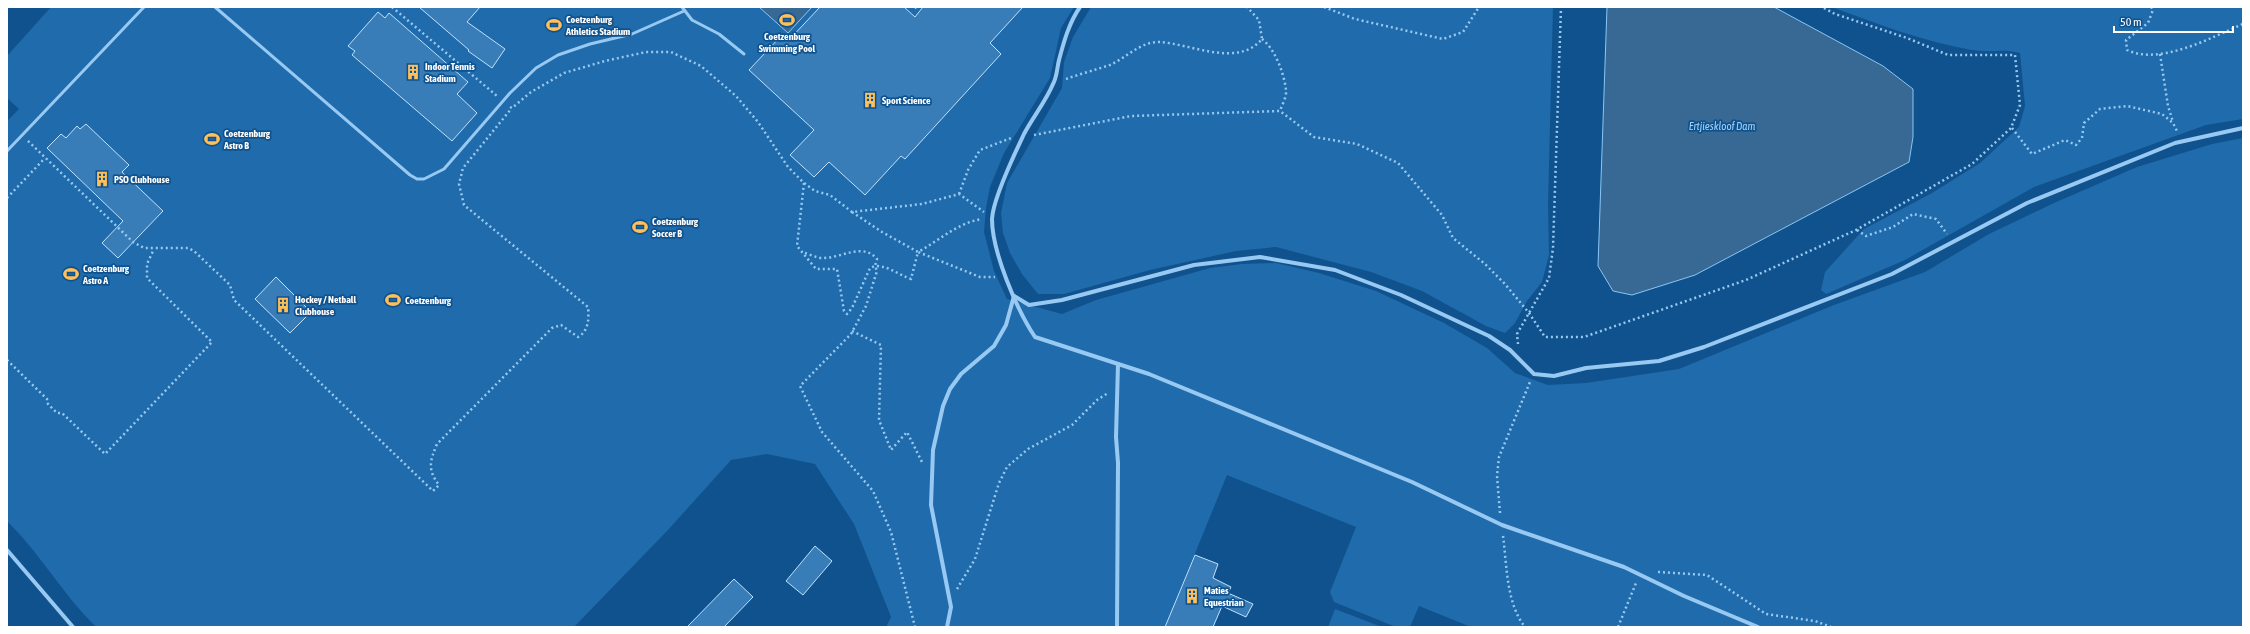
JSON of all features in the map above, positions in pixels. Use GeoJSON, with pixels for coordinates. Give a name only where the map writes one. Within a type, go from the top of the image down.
{"type":"FeatureCollection","features":[{"type":"Feature","properties":{"kind":"street"},"geometry":{"type":"LineString","coordinates":[[1080,7],[1072,19],[1062,48],[1054,83],[1025,133],[1004,178],[992,218],[999,257],[1006,278],[1025,322],[1035,337],[1149,374],[1412,482],[1502,525],[1555,542],[1639,575],[1684,596],[1758,627]]}},
{"type":"Feature","properties":{"kind":"street"},"geometry":{"type":"LineString","coordinates":[[1014,296],[1029,305],[1062,300],[1194,265],[1260,257],[1335,270],[1401,295],[1489,336],[1510,350],[1534,374],[1554,376],[1586,368],[1659,361],[1704,347],[1892,274],[2027,203],[2182,142],[2243,128]]}},
{"type":"Feature","properties":{"kind":"street"},"geometry":{"type":"LineString","coordinates":[[947,627],[951,607],[931,505],[933,450],[943,406],[950,389],[961,374],[994,346],[1006,325],[1014,296]]}},
{"type":"Feature","properties":{"kind":"street"},"geometry":{"type":"LineString","coordinates":[[1117,627],[1118,364]]}},
{"type":"Feature","properties":{"kind":"street"},"geometry":{"type":"LineString","coordinates":[[7,550],[72,627]]}},
{"type":"Feature","properties":{"kind":"lane"},"geometry":{"type":"LineString","coordinates":[[7,151],[144,7]]}},
{"type":"Feature","properties":{"kind":"lane"},"geometry":{"type":"LineString","coordinates":[[216,7],[343,118],[410,175],[417,179],[431,177],[449,165],[504,101],[536,68],[558,55],[590,44],[632,34],[684,11]]}},
{"type":"Feature","properties":{"kind":"lane"},"geometry":{"type":"LineString","coordinates":[[682,7],[692,20],[719,34],[744,54]]}},
{"type":"Feature","properties":{"kind":"path"},"geometry":{"type":"LineString","coordinates":[[392,7],[512,108]]}},
{"type":"Feature","properties":{"kind":"path"},"geometry":{"type":"LineString","coordinates":[[915,7],[918,10]]}},
{"type":"Feature","properties":{"kind":"path"},"geometry":{"type":"LineString","coordinates":[[1247,7],[1259,20],[1262,39],[1269,44],[1280,68],[1286,91],[1280,111]]}},
{"type":"Feature","properties":{"kind":"path"},"geometry":{"type":"LineString","coordinates":[[1324,7],[1356,19],[1443,39],[1463,32],[1479,7]]}},
{"type":"Feature","properties":{"kind":"path"},"geometry":{"type":"LineString","coordinates":[[1518,346],[1517,334],[1549,278],[1553,248],[1561,7]]}},
{"type":"Feature","properties":{"kind":"path"},"geometry":{"type":"LineString","coordinates":[[959,194],[968,170],[980,150],[1025,133],[1037,136],[1085,124],[1131,116],[1280,111],[1314,137],[1357,144],[1398,163],[1442,215],[1453,238],[1485,264],[1529,313],[1545,337],[1584,337],[1746,280],[1856,230],[1972,164],[2011,128],[2020,105],[2014,54],[1948,55],[1907,38],[1835,14],[1822,7]]}},
{"type":"Feature","properties":{"kind":"path"},"geometry":{"type":"LineString","coordinates":[[2151,7],[2152,10],[2148,23],[2126,40],[2127,50],[2136,54],[2160,54],[2196,45],[2243,24]]}},
{"type":"Feature","properties":{"kind":"path"},"geometry":{"type":"LineString","coordinates":[[1054,83],[1111,64],[1141,46],[1158,42],[1219,52],[1238,53],[1254,48],[1262,39]]}},
{"type":"Feature","properties":{"kind":"path"},"geometry":{"type":"LineString","coordinates":[[28,141],[133,242],[144,248],[188,248],[198,255],[230,286],[234,300],[433,491],[438,485],[431,475],[431,461],[437,444],[552,328],[561,325],[578,337],[582,335],[589,322],[588,307],[464,205],[461,200],[459,184],[462,168],[512,108],[531,92],[564,73],[604,61],[646,52],[671,52],[701,66],[736,96],[758,122],[788,167],[804,183],[815,191],[830,195],[882,232],[918,252],[980,277],[1006,278]]}},
{"type":"Feature","properties":{"kind":"path"},"geometry":{"type":"LineString","coordinates":[[2160,54],[2168,106],[2173,123],[2182,142]]}},
{"type":"Feature","properties":{"kind":"path"},"geometry":{"type":"LineString","coordinates":[[2011,128],[2032,154],[2065,140],[2076,145],[2082,138],[2084,123],[2100,109],[2127,106],[2162,114],[2173,123]]}},
{"type":"Feature","properties":{"kind":"path"},"geometry":{"type":"LineString","coordinates":[[7,198],[45,158]]}},
{"type":"Feature","properties":{"kind":"path"},"geometry":{"type":"LineString","coordinates":[[804,183],[798,246],[816,269],[837,269],[842,306],[847,314],[852,308],[870,268],[875,266],[886,266],[898,275],[911,279],[918,252],[952,229],[972,221],[992,218]]}},
{"type":"Feature","properties":{"kind":"path"},"geometry":{"type":"LineString","coordinates":[[852,212],[922,204],[959,194]]}},
{"type":"Feature","properties":{"kind":"path"},"geometry":{"type":"LineString","coordinates":[[959,194],[992,218]]}},
{"type":"Feature","properties":{"kind":"path"},"geometry":{"type":"LineString","coordinates":[[1856,230],[1866,236],[1892,227],[1913,214],[1936,219],[1952,243]]}},
{"type":"Feature","properties":{"kind":"path"},"geometry":{"type":"LineString","coordinates":[[7,360],[48,400],[48,404],[57,413],[62,413],[106,454],[212,342],[147,278],[147,264],[154,249]]}},
{"type":"Feature","properties":{"kind":"path"},"geometry":{"type":"LineString","coordinates":[[803,253],[824,258],[864,251],[872,253],[877,259],[875,266],[877,271],[866,306],[852,331],[800,386],[822,432],[873,491],[891,532],[914,627]]}},
{"type":"Feature","properties":{"kind":"path"},"geometry":{"type":"LineString","coordinates":[[852,331],[881,345],[879,420],[891,450],[907,432],[932,481]]}},
{"type":"Feature","properties":{"kind":"path"},"geometry":{"type":"LineString","coordinates":[[1525,627],[1517,618],[1510,594],[1497,476],[1499,457],[1534,374]]}},
{"type":"Feature","properties":{"kind":"path"},"geometry":{"type":"LineString","coordinates":[[951,607],[955,592],[975,559],[999,483],[1007,467],[1028,449],[1072,425],[1097,400],[1117,387]]}},
{"type":"Feature","properties":{"kind":"path"},"geometry":{"type":"LineString","coordinates":[[1652,571],[1707,575],[1766,614],[1815,621],[1831,627]]}},
{"type":"Feature","properties":{"kind":"path"},"geometry":{"type":"LineString","coordinates":[[1618,627],[1639,575]]}},
{"type":"Feature","properties":{"kind":"shaded area"},"geometry":{"type":"Polygon","coordinates":[[[51,7],[1074,7],[1061,28],[1050,78],[1004,153],[990,187],[984,232],[994,271],[1007,299],[1062,314],[1096,300],[1210,268],[1242,264],[1276,263],[1319,273],[1376,291],[1444,323],[1487,348],[1515,373],[1548,385],[1586,383],[1679,369],[1834,305],[1925,272],[1989,234],[2054,203],[2137,167],[2212,144],[2243,138],[2243,627],[1471,627],[1419,606],[1410,627],[1396,627],[1334,602],[1330,592],[1356,527],[1227,475],[1165,627],[886,627],[891,617],[854,524],[815,464],[767,454],[731,460],[668,530],[574,627],[96,627],[84,615],[19,533],[7,521],[7,121],[19,109],[7,98],[7,56],[51,7]]]}},
{"type":"Feature","properties":{"kind":"shaded area"},"geometry":{"type":"Polygon","coordinates":[[[1091,7],[1553,7],[1548,204],[1549,255],[1542,282],[1527,301],[1515,323],[1505,333],[1486,326],[1422,291],[1371,272],[1276,247],[1236,251],[1150,270],[1064,294],[1038,294],[1022,274],[1010,253],[1003,233],[1001,213],[1007,183],[1062,88],[1064,62],[1073,37],[1091,7]]]}},
{"type":"Feature","properties":{"kind":"shaded area"},"geometry":{"type":"Polygon","coordinates":[[[1832,7],[2243,7],[2243,119],[2206,125],[2034,187],[1905,260],[1826,294],[1821,290],[1825,272],[1864,229],[1932,193],[1980,163],[2019,127],[2025,106],[2020,53],[2008,51],[1978,51],[1954,47],[1901,32],[1832,7]]]}},
{"type":"Feature","properties":{"kind":"shaded area"},"geometry":{"type":"Polygon","coordinates":[[[1335,609],[1382,627],[1328,627],[1335,609]]]}},
{"type":"Feature","properties":{"kind":"water","name":"Coetzenburg Swimming Pool"},"geometry":{"type":"Polygon","coordinates":[[[759,7],[812,7],[788,33],[759,7]]]}},
{"type":"Feature","properties":{"kind":"water","name":"Ertjieskloof Dam"},"geometry":{"type":"Polygon","coordinates":[[[1607,7],[1774,7],[1883,66],[1913,89],[1913,137],[1909,162],[1695,275],[1632,295],[1613,291],[1598,266],[1607,7]]]}},
{"type":"Feature","properties":{"kind":"building"},"geometry":{"type":"Polygon","coordinates":[[[419,7],[480,7],[467,22],[505,49],[492,68],[468,51],[469,50],[419,7]]]}},
{"type":"Feature","properties":{"kind":"building","name":"Sport Science"},"geometry":{"type":"Polygon","coordinates":[[[820,7],[904,7],[915,17],[923,7],[1023,7],[990,43],[1001,54],[905,159],[901,156],[865,195],[829,162],[814,177],[790,155],[814,130],[749,70],[782,35],[788,41],[820,7]]]}},
{"type":"Feature","properties":{"kind":"building","name":"Indoor Tennis Stadium"},"geometry":{"type":"Polygon","coordinates":[[[378,12],[385,18],[389,13],[468,82],[457,94],[477,113],[452,141],[352,55],[355,51],[348,46],[378,12]]]}},
{"type":"Feature","properties":{"kind":"building","name":"PSO Clubhouse"},"geometry":{"type":"Polygon","coordinates":[[[86,124],[129,165],[122,172],[163,211],[118,258],[102,243],[123,221],[47,148],[61,134],[66,138],[77,126],[80,129],[86,124]]]}},
{"type":"Feature","properties":{"kind":"building","name":"Hockey / Netball Clubhouse"},"geometry":{"type":"Polygon","coordinates":[[[276,277],[311,312],[290,333],[255,299],[276,277]]]}},
{"type":"Feature","properties":{"kind":"building"},"geometry":{"type":"Polygon","coordinates":[[[815,546],[832,561],[803,595],[786,581],[815,546]]]}},
{"type":"Feature","properties":{"kind":"building"},"geometry":{"type":"Polygon","coordinates":[[[1195,555],[1218,564],[1213,578],[1231,587],[1228,593],[1253,604],[1246,617],[1222,606],[1213,627],[1165,627],[1195,555]]]}},
{"type":"Feature","properties":{"kind":"building"},"geometry":{"type":"Polygon","coordinates":[[[734,579],[753,597],[724,627],[687,627],[734,579]]]}},
{"type":"Feature","properties":{"kind":"place","name":"Coetzenburg Swimming Pool"},"geometry":{"type":"Point","coordinates":[787,20]}},
{"type":"Feature","properties":{"kind":"place","name":"Coetzenburg Athletics Stadium"},"geometry":{"type":"Point","coordinates":[554,25]}},
{"type":"Feature","properties":{"kind":"place","name":"Indoor Tennis Stadium"},"geometry":{"type":"Point","coordinates":[413,72]}},
{"type":"Feature","properties":{"kind":"place","name":"Sport Science"},"geometry":{"type":"Point","coordinates":[870,100]}},
{"type":"Feature","properties":{"kind":"place","name":"Coetzenburg Astro B"},"geometry":{"type":"Point","coordinates":[212,139]}},
{"type":"Feature","properties":{"kind":"place","name":"PSO Clubhouse"},"geometry":{"type":"Point","coordinates":[102,179]}},
{"type":"Feature","properties":{"kind":"place","name":"Coetzenburg Soccer B"},"geometry":{"type":"Point","coordinates":[640,227]}},
{"type":"Feature","properties":{"kind":"place","name":"Coetzenburg Astro A"},"geometry":{"type":"Point","coordinates":[71,274]}},
{"type":"Feature","properties":{"kind":"place","name":"Coetzenburg"},"geometry":{"type":"Point","coordinates":[393,300]}},
{"type":"Feature","properties":{"kind":"place","name":"Hockey / Netball Clubhouse"},"geometry":{"type":"Point","coordinates":[283,305]}},
{"type":"Feature","properties":{"kind":"place","name":"Maties Equestrian"},"geometry":{"type":"Point","coordinates":[1192,596]}}]}
